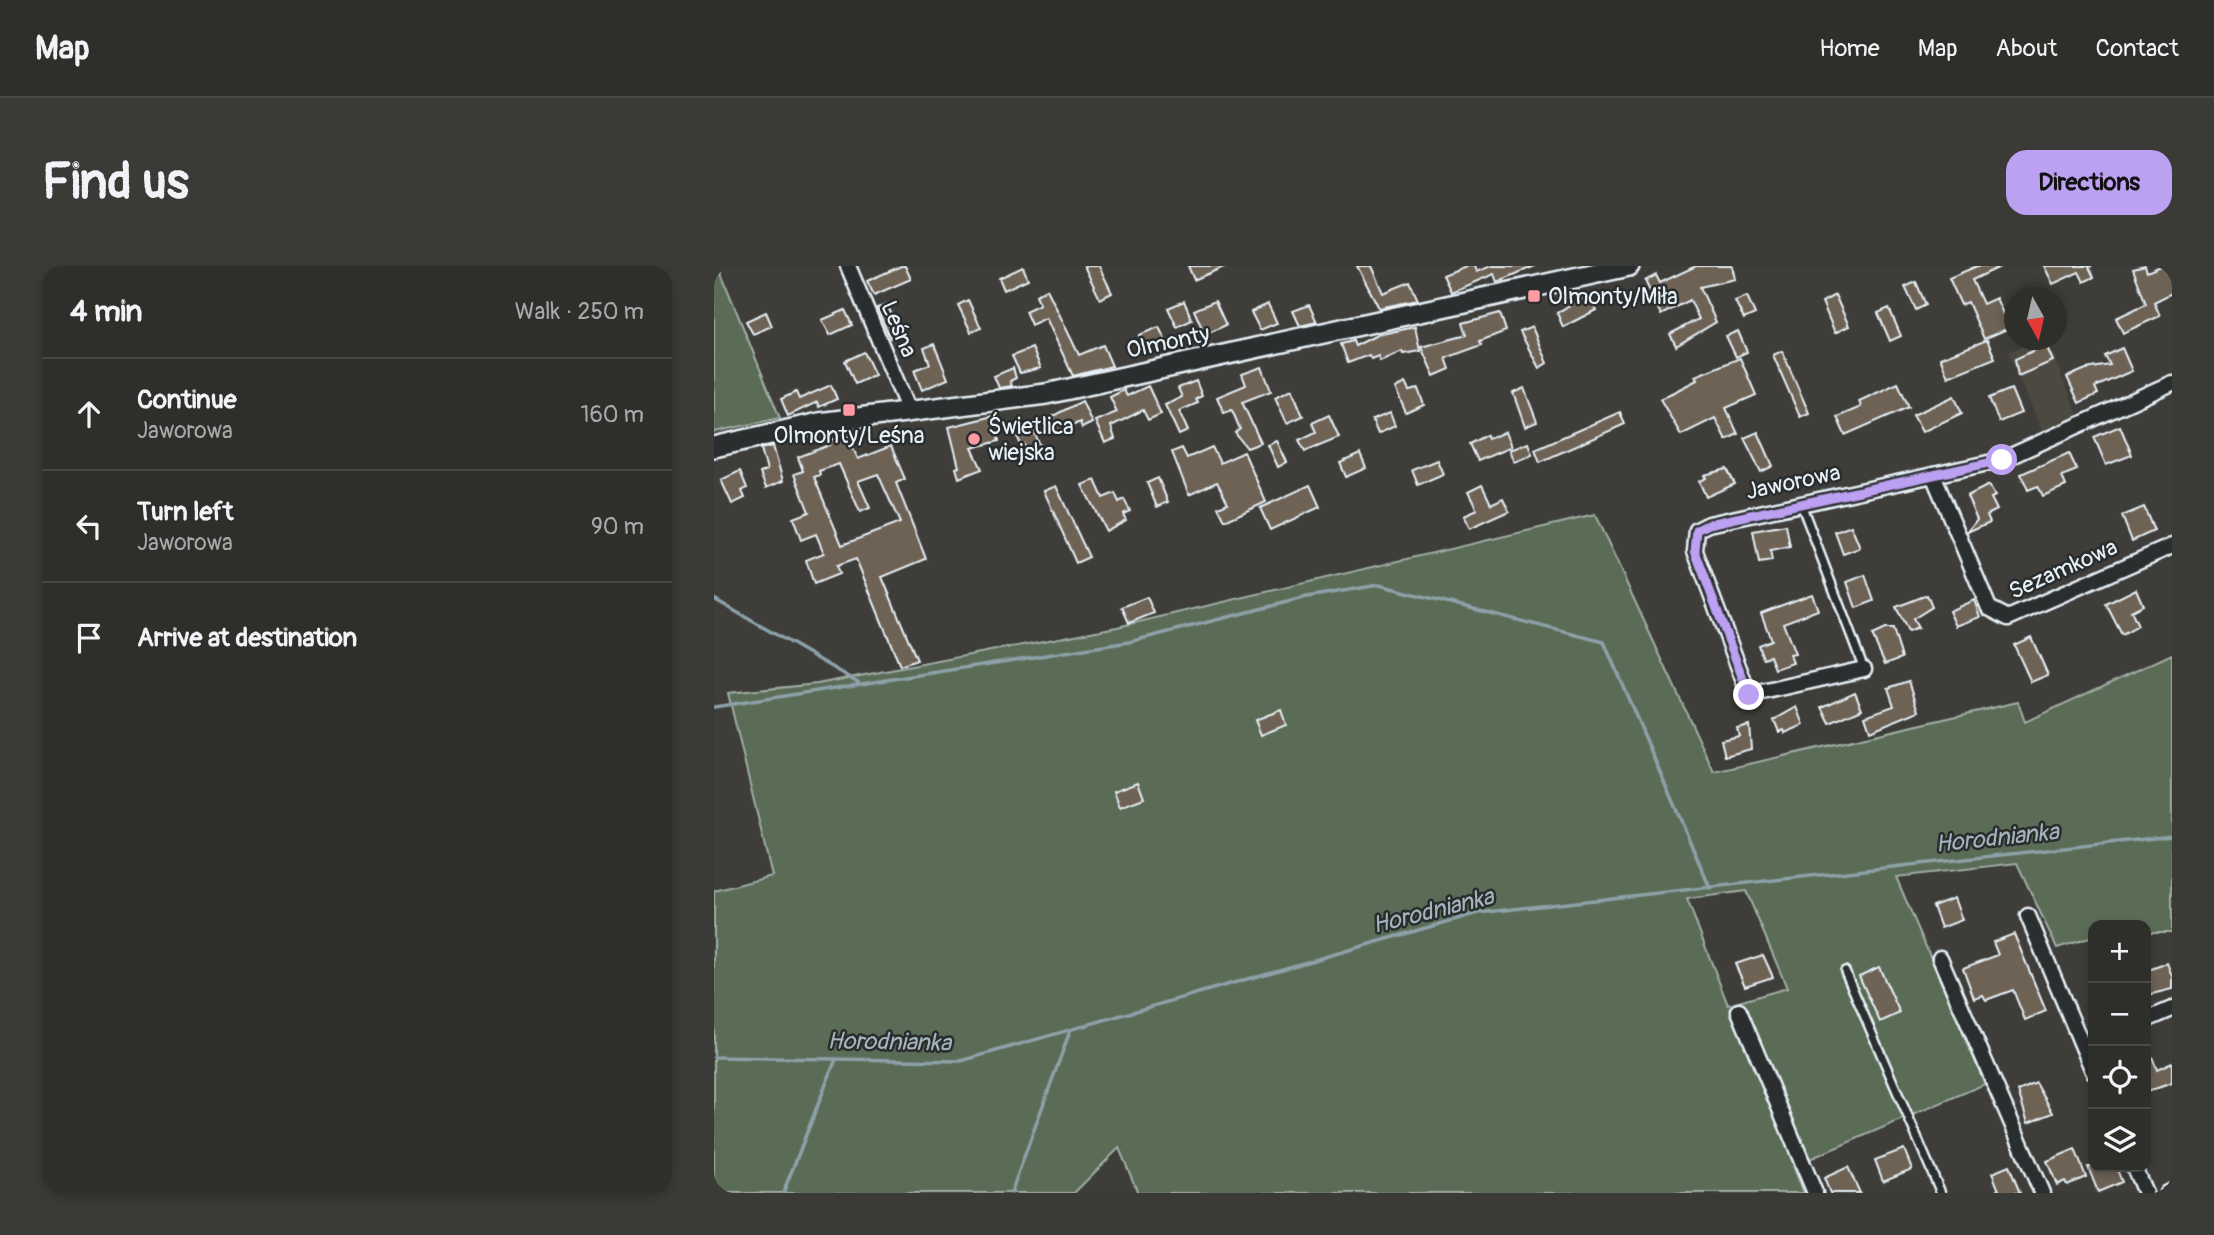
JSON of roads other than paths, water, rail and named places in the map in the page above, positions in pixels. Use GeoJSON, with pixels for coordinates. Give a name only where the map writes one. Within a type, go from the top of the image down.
{"type":"FeatureCollection","features":[{"type":"Feature","properties":{"kind":"street","name":"Leśna"},"geometry":{"type":"LineString","coordinates":[[848,266],[909,411]]}},
{"type":"Feature","properties":{"kind":"street","name":"Olmonty"},"geometry":{"type":"LineString","coordinates":[[714,447],[819,423],[909,411],[966,407],[1046,394],[1629,266]]}},
{"type":"Feature","properties":{"kind":"street","name":"Jaworowa"},"geometry":{"type":"LineString","coordinates":[[1864,669],[1749,695],[1695,551],[1697,530],[1709,524],[2002,460],[2172,383]]}},
{"type":"Feature","properties":{"kind":"street","name":"Sezamkowa"},"geometry":{"type":"LineString","coordinates":[[1933,475],[1989,608],[2008,618],[2172,546]]}},
{"type":"Feature","properties":{"kind":"street"},"geometry":{"type":"LineString","coordinates":[[2028,916],[2088,1045]]}},
{"type":"Feature","properties":{"kind":"street"},"geometry":{"type":"LineString","coordinates":[[1940,958],[2042,1193]]}},
{"type":"Feature","properties":{"kind":"street"},"geometry":{"type":"LineString","coordinates":[[2151,1018],[2172,1009]]}},
{"type":"Feature","properties":{"kind":"street"},"geometry":{"type":"LineString","coordinates":[[1739,1011],[1815,1193]]}},
{"type":"Feature","properties":{"kind":"street"},"geometry":{"type":"LineString","coordinates":[[2136,1172],[2145,1193]]}},
{"type":"Feature","properties":{"kind":"street"},"geometry":{"type":"LineString","coordinates":[[2167,1193],[2172,1191]]}},
{"type":"Feature","properties":{"kind":"lane"},"geometry":{"type":"LineString","coordinates":[[1801,504],[1864,669]]}},
{"type":"Feature","properties":{"kind":"lane"},"geometry":{"type":"LineString","coordinates":[[1845,971],[1941,1193]]}},
{"type":"Feature","properties":{"kind":"waterway"},"geometry":{"type":"LineString","coordinates":[[714,707],[1129,642],[1307,597],[1379,585],[1604,642],[1710,888]]}},
{"type":"Feature","properties":{"kind":"waterway"},"geometry":{"type":"LineString","coordinates":[[714,599],[858,682]]}},
{"type":"Feature","properties":{"kind":"waterway","name":"Horodnianka"},"geometry":{"type":"LineString","coordinates":[[714,1057],[961,1061],[1478,913],[2172,836]]}},
{"type":"Feature","properties":{"kind":"waterway"},"geometry":{"type":"LineString","coordinates":[[1011,1193],[1070,1031]]}},
{"type":"Feature","properties":{"kind":"waterway"},"geometry":{"type":"LineString","coordinates":[[783,1193],[836,1059]]}},
{"type":"Feature","properties":{"kind":"place","name":"Olmonty/Miła"},"geometry":{"type":"Point","coordinates":[1534,296]}},
{"type":"Feature","properties":{"kind":"place","name":"Olmonty/Leśna"},"geometry":{"type":"Point","coordinates":[849,410]}},
{"type":"Feature","properties":{"kind":"place","name":"Świetlica wiejska"},"geometry":{"type":"Point","coordinates":[974,439]}}]}
